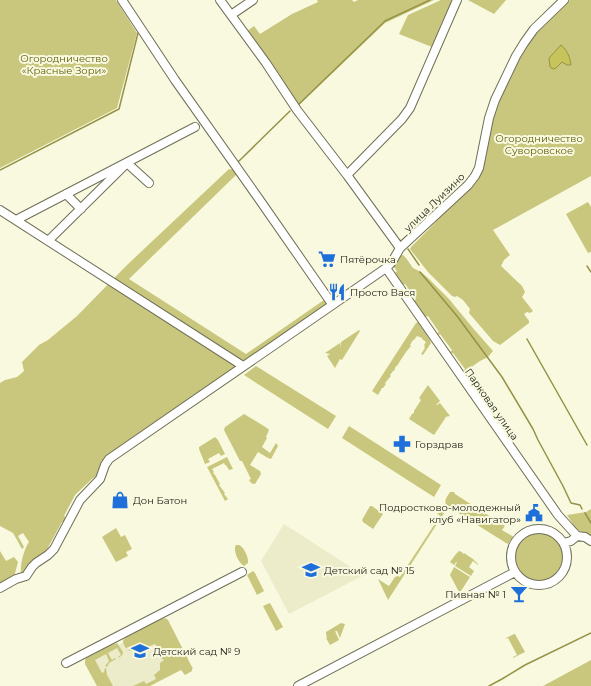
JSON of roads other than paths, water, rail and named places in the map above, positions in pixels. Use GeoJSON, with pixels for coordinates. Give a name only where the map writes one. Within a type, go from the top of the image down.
{"type":"FeatureCollection","features":[{"type":"Feature","properties":{"kind":"street"},"geometry":{"type":"LineString","coordinates":[[122,0],[175,80],[332,304]]}},
{"type":"Feature","properties":{"kind":"street"},"geometry":{"type":"LineString","coordinates":[[220,0],[266,63],[297,110],[400,248]]}},
{"type":"Feature","properties":{"kind":"street"},"geometry":{"type":"LineString","coordinates":[[231,15],[253,0]]}},
{"type":"Feature","properties":{"kind":"street"},"geometry":{"type":"LineString","coordinates":[[347,175],[402,119],[410,108],[457,0]]}},
{"type":"Feature","properties":{"kind":"street","name":"улица Луизино"},"geometry":{"type":"LineString","coordinates":[[386,268],[392,262],[400,248],[475,176],[479,168],[494,100],[513,61],[534,29],[564,0]]}},
{"type":"Feature","properties":{"kind":"street"},"geometry":{"type":"LineString","coordinates":[[16,220],[195,128]]}},
{"type":"Feature","properties":{"kind":"street"},"geometry":{"type":"LineString","coordinates":[[127,163],[149,183]]}},
{"type":"Feature","properties":{"kind":"street"},"geometry":{"type":"LineString","coordinates":[[48,241],[127,163]]}},
{"type":"Feature","properties":{"kind":"street"},"geometry":{"type":"LineString","coordinates":[[66,194],[81,209]]}},
{"type":"Feature","properties":{"kind":"street"},"geometry":{"type":"LineString","coordinates":[[0,210],[243,366]]}},
{"type":"Feature","properties":{"kind":"street"},"geometry":{"type":"LineString","coordinates":[[0,588],[16,579],[26,576],[36,563],[54,549],[80,500],[100,479],[104,465],[109,459],[386,268]]}},
{"type":"Feature","properties":{"kind":"street","name":"Парковая улица"},"geometry":{"type":"LineString","coordinates":[[386,268],[551,506],[577,536],[585,537],[591,541]]}},
{"type":"Feature","properties":{"kind":"street"},"geometry":{"type":"LineString","coordinates":[[536,529],[547,530],[554,533],[564,542],[568,554],[567,565],[557,580],[546,585],[534,586],[523,581],[515,572],[511,563],[511,554],[518,538],[526,532],[536,529]]}},
{"type":"Feature","properties":{"kind":"street"},"geometry":{"type":"LineString","coordinates":[[564,542],[571,541],[577,536]]}},
{"type":"Feature","properties":{"kind":"street"},"geometry":{"type":"LineString","coordinates":[[66,664],[242,572]]}},
{"type":"Feature","properties":{"kind":"street"},"geometry":{"type":"LineString","coordinates":[[298,686],[515,572]]}},
{"type":"Feature","properties":{"kind":"waterway"},"geometry":{"type":"LineString","coordinates":[[298,105],[385,21],[430,0]]}},
{"type":"Feature","properties":{"kind":"waterway"},"geometry":{"type":"LineString","coordinates":[[0,170],[119,109],[138,33]]}},
{"type":"Feature","properties":{"kind":"waterway"},"geometry":{"type":"LineString","coordinates":[[238,162],[290,111]]}},
{"type":"Feature","properties":{"kind":"waterway"},"geometry":{"type":"LineString","coordinates":[[399,240],[401,241],[411,232]]}},
{"type":"Feature","properties":{"kind":"waterway"},"geometry":{"type":"LineString","coordinates":[[408,249],[419,265]]}},
{"type":"Feature","properties":{"kind":"waterway"},"geometry":{"type":"LineString","coordinates":[[587,266],[591,272]]}},
{"type":"Feature","properties":{"kind":"waterway"},"geometry":{"type":"LineString","coordinates":[[420,272],[457,316],[502,377],[533,429],[571,503],[580,505],[582,509]]}},
{"type":"Feature","properties":{"kind":"waterway"},"geometry":{"type":"LineString","coordinates":[[527,339],[587,445]]}},
{"type":"Feature","properties":{"kind":"waterway"},"geometry":{"type":"LineString","coordinates":[[585,513],[591,523]]}},
{"type":"Feature","properties":{"kind":"waterway"},"geometry":{"type":"LineString","coordinates":[[489,686],[525,665],[591,633]]}},
{"type":"Feature","properties":{"kind":"place","name":"Пятёрочка"},"geometry":{"type":"Point","coordinates":[327,259]}},
{"type":"Feature","properties":{"kind":"place","name":"Просто Вася"},"geometry":{"type":"Point","coordinates":[337,292]}},
{"type":"Feature","properties":{"kind":"place","name":"Горздрав"},"geometry":{"type":"Point","coordinates":[402,444]}},
{"type":"Feature","properties":{"kind":"place","name":"Дон Батон"},"geometry":{"type":"Point","coordinates":[120,500]}},
{"type":"Feature","properties":{"kind":"place","name":"Подростково-молодежный клуб «Навигатор»"},"geometry":{"type":"Point","coordinates":[534,513]}},
{"type":"Feature","properties":{"kind":"place","name":"Детский сад № 15"},"geometry":{"type":"Point","coordinates":[311,570]}},
{"type":"Feature","properties":{"kind":"place","name":"Пивная № 1"},"geometry":{"type":"Point","coordinates":[519,594]}},
{"type":"Feature","properties":{"kind":"place","name":"Детский сад № 9"},"geometry":{"type":"Point","coordinates":[140,651]}},
{"type":"Feature","properties":{"kind":"park label","name":"Огородничество «Красные Зори»"},"geometry":{"type":"Point","coordinates":[64,64]}},
{"type":"Feature","properties":{"kind":"park label","name":"Огородничество Суворовское"},"geometry":{"type":"Point","coordinates":[539,144]}}]}
